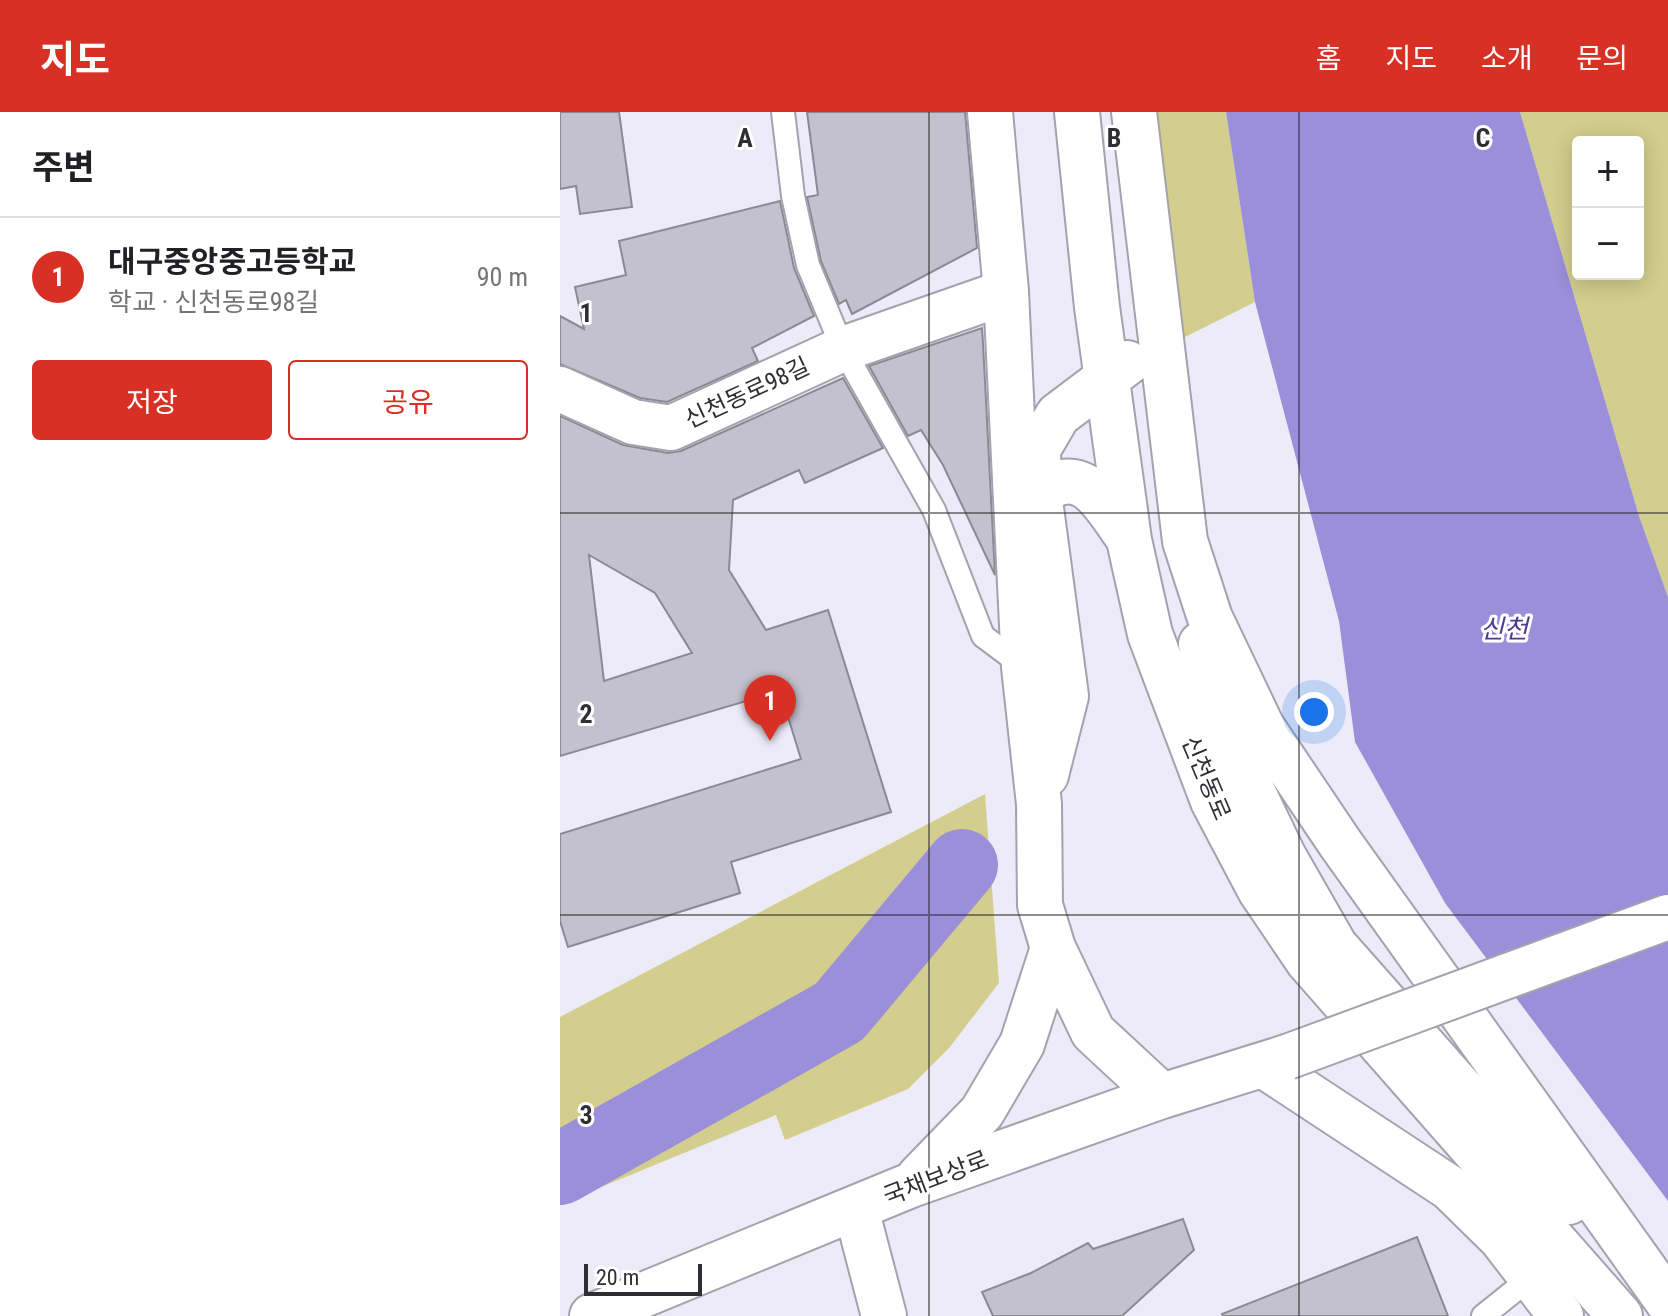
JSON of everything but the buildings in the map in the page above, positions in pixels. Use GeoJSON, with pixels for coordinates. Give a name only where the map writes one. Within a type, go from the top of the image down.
{"type":"FeatureCollection","features":[{"type":"Feature","properties":{"kind":"main road"},"geometry":{"type":"LineString","coordinates":[[990,112],[1006,292],[1024,667],[1039,804],[1040,905],[1053,948],[1093,1032],[1162,1096]]}},
{"type":"Feature","properties":{"kind":"main road","name":"신천동로"},"geometry":{"type":"LineString","coordinates":[[1077,112],[1107,380],[1129,540],[1150,634],[1213,801],[1260,890],[1308,961],[1620,1316]]}},
{"type":"Feature","properties":{"kind":"main road"},"geometry":{"type":"LineString","coordinates":[[1134,112],[1158,335],[1185,541],[1205,667],[1227,738],[1284,857],[1335,946],[1473,1102],[1668,1304]]}},
{"type":"Feature","properties":{"kind":"main road","name":"신천동로98길"},"geometry":{"type":"LineString","coordinates":[[560,389],[633,422],[671,428],[843,349],[1006,292]]}},
{"type":"Feature","properties":{"kind":"main road"},"geometry":{"type":"LineString","coordinates":[[1039,804],[1066,696],[1039,493],[1038,449],[1058,415],[1107,380],[1158,335]]}},
{"type":"Feature","properties":{"kind":"main road"},"geometry":{"type":"LineString","coordinates":[[1039,493],[1056,481],[1079,481],[1099,496],[1129,540]]}},
{"type":"Feature","properties":{"kind":"main road"},"geometry":{"type":"LineString","coordinates":[[1185,541],[1210,618],[1262,727],[1340,843],[1668,1304]]}},
{"type":"Feature","properties":{"kind":"main road","name":"국채보상로"},"geometry":{"type":"LineString","coordinates":[[592,1316],[911,1185],[1162,1096],[1275,1061],[1668,917]]}},
{"type":"Feature","properties":{"kind":"main road"},"geometry":{"type":"LineString","coordinates":[[911,1185],[982,1112],[1022,1044],[1053,948]]}},
{"type":"Feature","properties":{"kind":"main road"},"geometry":{"type":"LineString","coordinates":[[1275,1061],[1450,1188],[1501,1238],[1529,1279],[1561,1316]]}},
{"type":"Feature","properties":{"kind":"main road"},"geometry":{"type":"LineString","coordinates":[[856,1209],[884,1316]]}},
{"type":"Feature","properties":{"kind":"lane"},"geometry":{"type":"LineString","coordinates":[[783,112],[793,196],[808,265],[843,349],[934,510],[983,636],[1024,667]]}},
{"type":"Feature","properties":{"kind":"lane"},"geometry":{"type":"LineString","coordinates":[[1483,1316],[1529,1279]]}},
{"type":"Feature","properties":{"kind":"shaded area"},"geometry":{"type":"Polygon","coordinates":[[[1152,112],[1226,112],[1255,302],[1183,338],[1152,112]]]}},
{"type":"Feature","properties":{"kind":"shaded area"},"geometry":{"type":"Polygon","coordinates":[[[1520,112],[1668,112],[1668,597],[1639,516],[1520,112]]]}},
{"type":"Feature","properties":{"kind":"shaded area"},"geometry":{"type":"Polygon","coordinates":[[[985,794],[999,983],[949,1048],[908,1089],[785,1140],[776,1115],[560,1204],[560,1017],[985,794]]]}},
{"type":"Feature","properties":{"kind":"water","name":"신천"},"geometry":{"type":"Polygon","coordinates":[[[1226,112],[1520,112],[1639,516],[1668,597],[1668,1201],[1445,903],[1355,742],[1339,621],[1255,302],[1226,112]]]}},
{"type":"Feature","properties":{"kind":"waterway"},"geometry":{"type":"LineString","coordinates":[[560,1169],[839,1012],[962,865]]}},
{"type":"Feature","properties":{"kind":"place","name":"대구중앙중고등학교"},"geometry":{"type":"Point","coordinates":[770,741]}}]}
